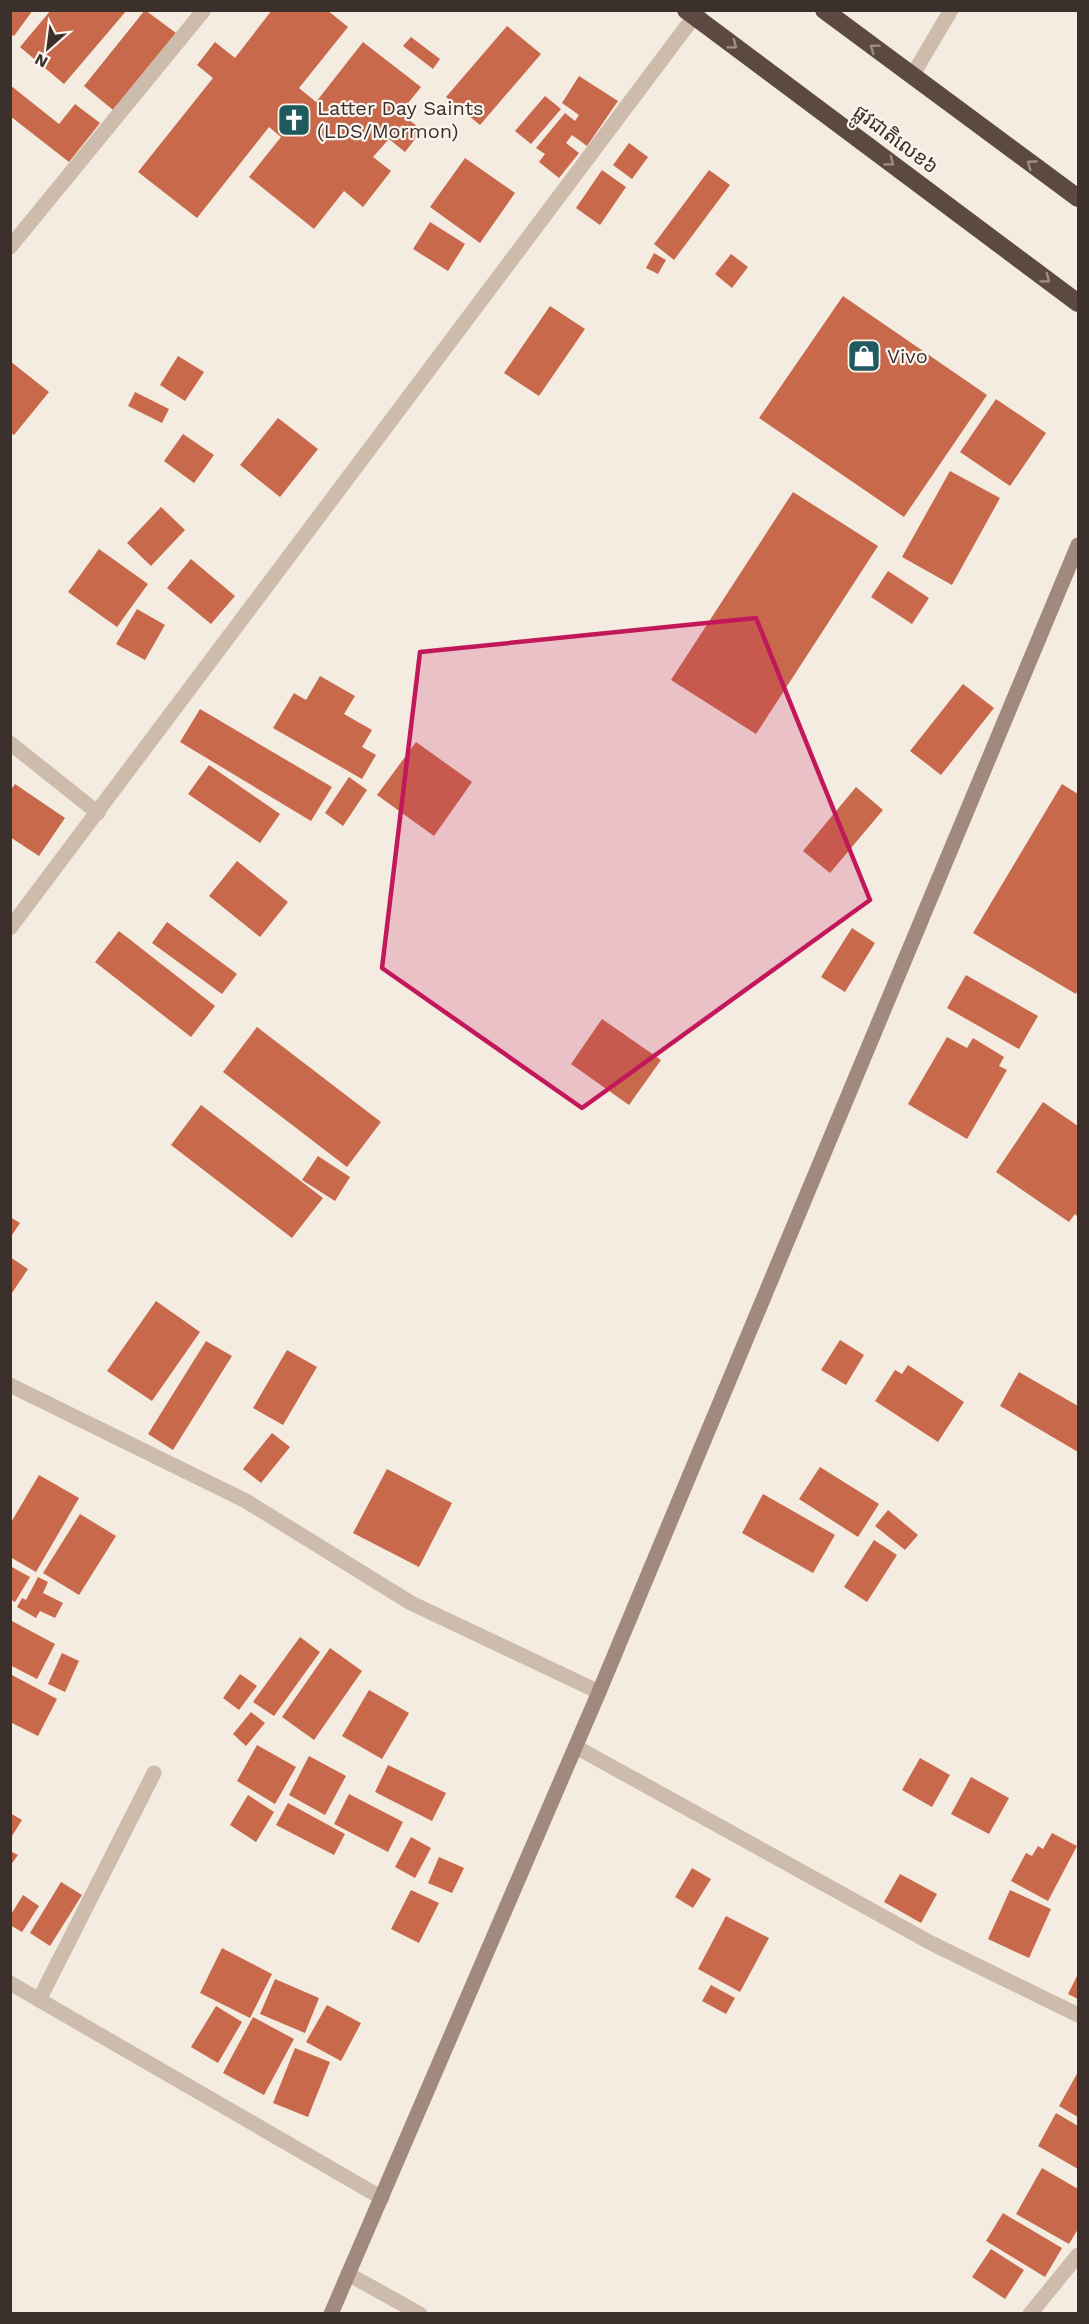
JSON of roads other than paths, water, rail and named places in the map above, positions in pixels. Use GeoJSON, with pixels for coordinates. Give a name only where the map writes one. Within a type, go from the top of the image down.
{"type":"FeatureCollection","features":[{"type":"Feature","properties":{"kind":"highway"},"geometry":{"type":"LineString","coordinates":[[824,10],[1078,198]]}},
{"type":"Feature","properties":{"kind":"highway","name":"ផ្លូវជាតិលេខ៦"},"geometry":{"type":"LineString","coordinates":[[693,12],[1078,303]]}},
{"type":"Feature","properties":{"kind":"street"},"geometry":{"type":"LineString","coordinates":[[10,247],[204,10]]}},
{"type":"Feature","properties":{"kind":"street"},"geometry":{"type":"LineString","coordinates":[[912,76],[951,10]]}},
{"type":"Feature","properties":{"kind":"street"},"geometry":{"type":"LineString","coordinates":[[10,928],[98,813],[693,12]]}},
{"type":"Feature","properties":{"kind":"street"},"geometry":{"type":"LineString","coordinates":[[331,2313],[576,1747],[1078,545]]}},
{"type":"Feature","properties":{"kind":"street"},"geometry":{"type":"LineString","coordinates":[[10,743],[98,813]]}},
{"type":"Feature","properties":{"kind":"street"},"geometry":{"type":"LineString","coordinates":[[10,1385],[246,1502],[411,1603],[599,1692]]}},
{"type":"Feature","properties":{"kind":"street"},"geometry":{"type":"LineString","coordinates":[[576,1747],[931,1943],[1078,2015]]}},
{"type":"Feature","properties":{"kind":"street"},"geometry":{"type":"LineString","coordinates":[[39,2000],[154,1773]]}},
{"type":"Feature","properties":{"kind":"street"},"geometry":{"type":"LineString","coordinates":[[10,1983],[382,2198]]}},
{"type":"Feature","properties":{"kind":"street"},"geometry":{"type":"LineString","coordinates":[[1030,2313],[1078,2255]]}},
{"type":"Feature","properties":{"kind":"street"},"geometry":{"type":"LineString","coordinates":[[348,2274],[420,2313]]}},
{"type":"Feature","properties":{"kind":"place","name":"Latter Day Saints (LDS/Mormon)"},"geometry":{"type":"Point","coordinates":[294,120]}},
{"type":"Feature","properties":{"kind":"place","name":"Vivo"},"geometry":{"type":"Point","coordinates":[864,356]}}]}
